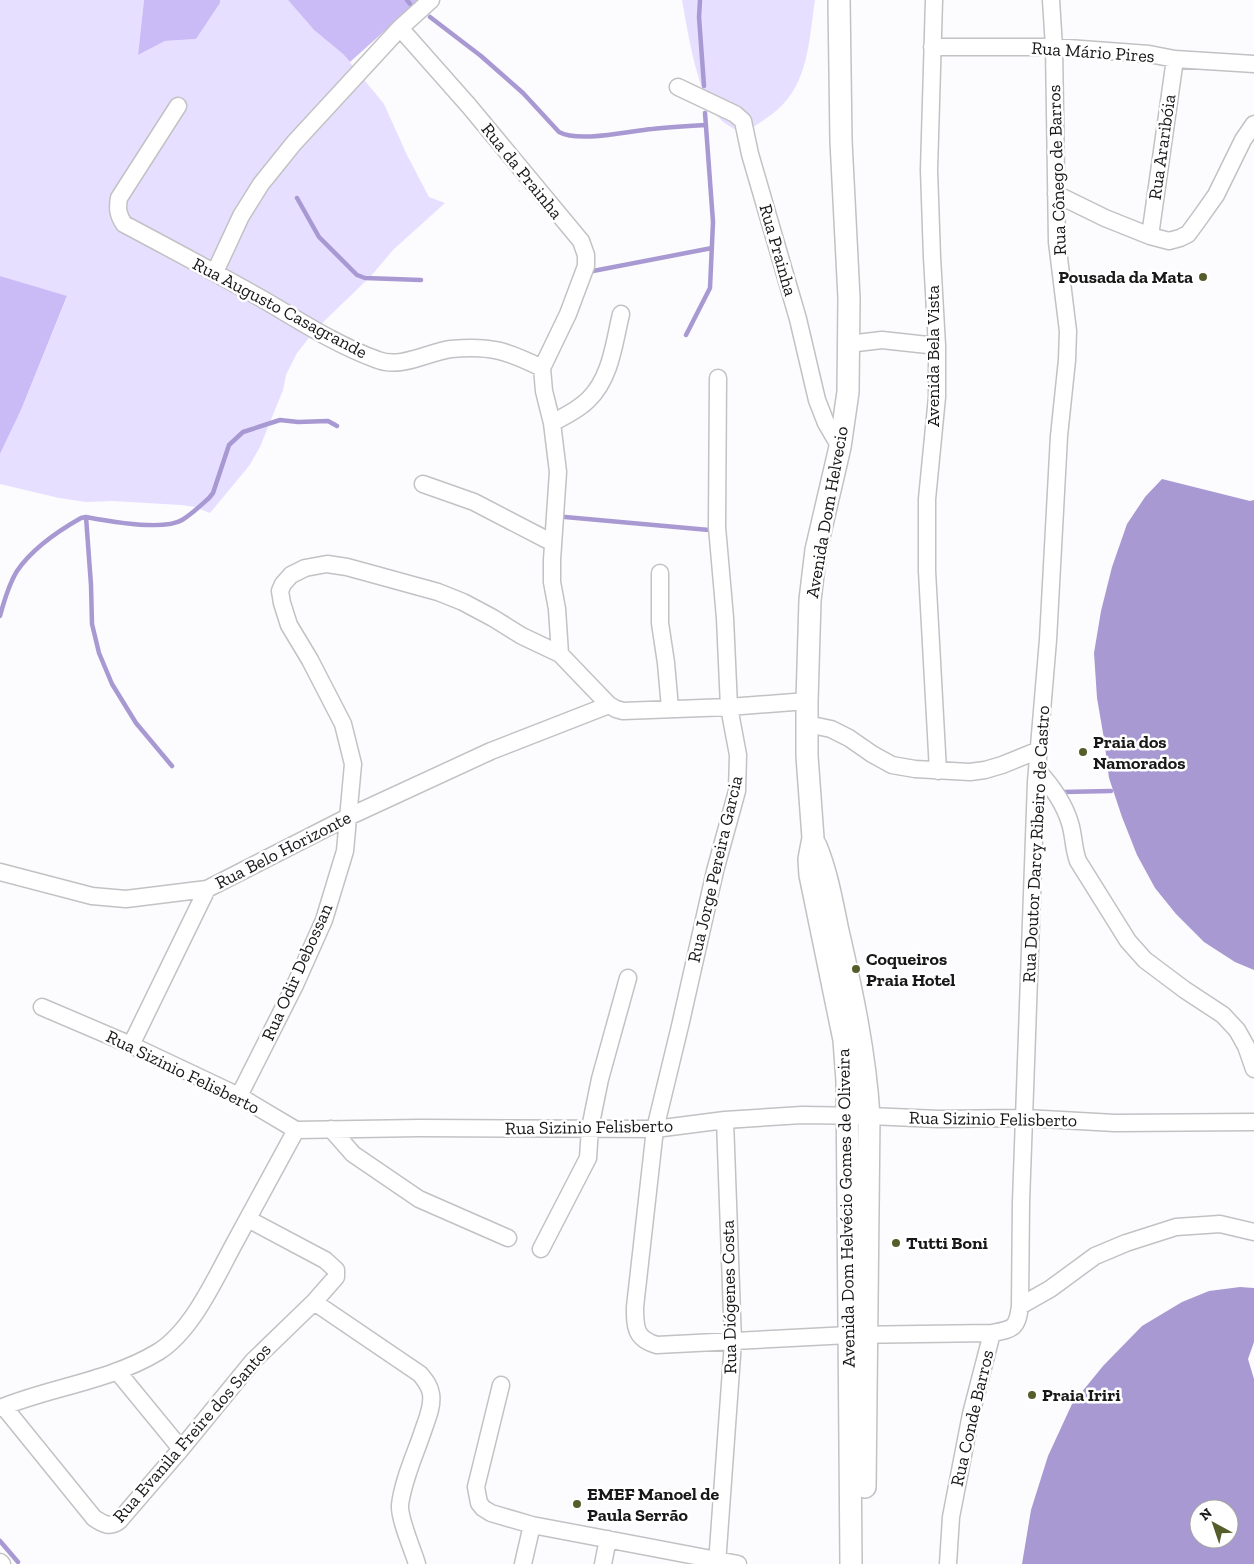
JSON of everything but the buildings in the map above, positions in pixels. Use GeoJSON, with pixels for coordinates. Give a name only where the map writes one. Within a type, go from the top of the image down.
{"type":"FeatureCollection","features":[{"type":"Feature","properties":{"kind":"street"},"geometry":{"type":"LineString","coordinates":[[215,272],[241,216],[261,184],[294,143],[400,28],[431,0]]}},
{"type":"Feature","properties":{"kind":"street","name":"Avenida Dom Helvecio"},"geometry":{"type":"LineString","coordinates":[[813,838],[807,756],[810,600],[816,550],[840,448],[848,392],[849,298],[841,141],[838,0]]}},
{"type":"Feature","properties":{"kind":"street","name":"Avenida Bela Vista"},"geometry":{"type":"LineString","coordinates":[[934,0],[929,170],[937,346],[937,398],[927,499],[927,570],[938,771]]}},
{"type":"Feature","properties":{"kind":"street","name":"Rua Cônego de Barros"},"geometry":{"type":"LineString","coordinates":[[1051,0],[1054,47],[1057,242],[1068,331],[1064,383]]}},
{"type":"Feature","properties":{"kind":"street","name":"Rua da Prainha"},"geometry":{"type":"LineString","coordinates":[[400,28],[469,106],[581,241],[586,255],[586,266],[568,314],[542,368]]}},
{"type":"Feature","properties":{"kind":"street","name":"Rua Mário Pires"},"geometry":{"type":"LineString","coordinates":[[932,47],[1054,47],[1149,54],[1175,59],[1254,64]]}},
{"type":"Feature","properties":{"kind":"street","name":"Rua Araribóia"},"geometry":{"type":"LineString","coordinates":[[1150,236],[1175,59]]}},
{"type":"Feature","properties":{"kind":"street","name":"Rua Prainha"},"geometry":{"type":"LineString","coordinates":[[678,87],[735,114],[743,120],[750,154],[808,356],[817,400],[826,423],[840,448]]}},
{"type":"Feature","properties":{"kind":"street","name":"Rua Augusto Casagrande"},"geometry":{"type":"LineString","coordinates":[[178,106],[119,198],[119,217],[124,224],[215,272],[332,340],[379,361],[400,362],[450,349],[482,348],[497,349],[513,354],[542,368]]}},
{"type":"Feature","properties":{"kind":"street"},"geometry":{"type":"LineString","coordinates":[[1056,194],[1105,218],[1150,236],[1169,241],[1180,238],[1188,234],[1216,195],[1243,140],[1254,124]]}},
{"type":"Feature","properties":{"kind":"street"},"geometry":{"type":"LineString","coordinates":[[552,423],[577,410],[589,400],[599,386],[607,373],[621,314]]}},
{"type":"Feature","properties":{"kind":"street"},"geometry":{"type":"LineString","coordinates":[[848,344],[882,340],[937,346]]}},
{"type":"Feature","properties":{"kind":"street"},"geometry":{"type":"LineString","coordinates":[[542,368],[544,391],[552,423],[558,472],[552,582],[560,654],[609,705],[623,711],[729,707],[807,701]]}},
{"type":"Feature","properties":{"kind":"street","name":"Rua Jorge Pereira Garcia"},"geometry":{"type":"LineString","coordinates":[[718,378],[717,527],[725,618],[729,707],[738,755],[737,791],[715,870],[655,1129],[635,1307],[636,1328],[640,1337],[647,1342],[657,1345],[733,1342]]}},
{"type":"Feature","properties":{"kind":"street","name":"Rua Doutor Darcy Ribeiro de Castro"},"geometry":{"type":"LineString","coordinates":[[1020,1306],[1021,1202],[1037,770],[1048,640],[1059,436],[1064,383]]}},
{"type":"Feature","properties":{"kind":"street"},"geometry":{"type":"LineString","coordinates":[[423,484],[474,502],[553,543]]}},
{"type":"Feature","properties":{"kind":"street","name":"Rua Odir Debossan"},"geometry":{"type":"LineString","coordinates":[[239,1096],[295,985],[324,920],[345,851],[354,764],[342,724],[310,660],[289,625],[280,591],[283,584],[291,575],[305,568],[327,564],[347,567],[438,592],[463,602],[522,636],[560,654]]}},
{"type":"Feature","properties":{"kind":"street"},"geometry":{"type":"LineString","coordinates":[[660,573],[660,623],[670,708]]}},
{"type":"Feature","properties":{"kind":"street","name":"Rua Belo Horizonte"},"geometry":{"type":"LineString","coordinates":[[131,1045],[207,889],[348,817],[491,751],[609,705]]}},
{"type":"Feature","properties":{"kind":"street"},"geometry":{"type":"LineString","coordinates":[[807,724],[831,729],[892,765],[915,769],[970,772],[985,770],[1038,750]]}},
{"type":"Feature","properties":{"kind":"street"},"geometry":{"type":"LineString","coordinates":[[1037,770],[1053,789],[1066,813],[1071,828],[1073,848],[1078,861],[1128,941],[1145,960],[1185,990],[1223,1014],[1237,1030],[1246,1046],[1254,1069]]}},
{"type":"Feature","properties":{"kind":"street","name":"Avenida Dom Helvécio Gomes de Oliveira"},"geometry":{"type":"LineString","coordinates":[[813,838],[809,859],[810,875],[844,1040],[847,1081],[866,1564]]}},
{"type":"Feature","properties":{"kind":"street","name":"Avenida Dom Helvécio Gomes de Oliveira"},"geometry":{"type":"LineString","coordinates":[[813,838],[825,872],[855,1002],[867,1085],[869,1116],[857,1335],[851,1564]]}},
{"type":"Feature","properties":{"kind":"street"},"geometry":{"type":"LineString","coordinates":[[0,872],[92,896],[126,899],[207,889]]}},
{"type":"Feature","properties":{"kind":"street"},"geometry":{"type":"LineString","coordinates":[[541,1250],[588,1158],[590,1128],[600,1079],[628,978]]}},
{"type":"Feature","properties":{"kind":"street","name":"Rua Sizinio Felisberto"},"geometry":{"type":"LineString","coordinates":[[42,1006],[131,1045],[239,1096],[296,1130],[655,1129],[725,1120],[802,1115],[939,1119],[1025,1118],[1115,1123],[1254,1122]]}},
{"type":"Feature","properties":{"kind":"street","name":"Rua Diógenes Costa"},"geometry":{"type":"LineString","coordinates":[[717,1562],[733,1342],[725,1120]]}},
{"type":"Feature","properties":{"kind":"street"},"geometry":{"type":"LineString","coordinates":[[332,1129],[353,1154],[419,1199],[508,1238]]}},
{"type":"Feature","properties":{"kind":"street"},"geometry":{"type":"LineString","coordinates":[[2,1408],[117,1371],[156,1353],[170,1344],[186,1326],[204,1299],[296,1130]]}},
{"type":"Feature","properties":{"kind":"street","name":"Rua Evanila Freire dos Santos"},"geometry":{"type":"LineString","coordinates":[[2,1408],[94,1518],[108,1526],[119,1521],[253,1361],[314,1302],[336,1277],[337,1273],[334,1267],[325,1260],[248,1219]]}},
{"type":"Feature","properties":{"kind":"street"},"geometry":{"type":"LineString","coordinates":[[1020,1306],[1050,1289],[1095,1256],[1126,1243],[1176,1227],[1220,1224],[1254,1232]]}},
{"type":"Feature","properties":{"kind":"street"},"geometry":{"type":"LineString","coordinates":[[314,1302],[420,1374],[428,1384],[432,1399],[405,1484],[400,1507],[402,1519],[417,1564]]}},
{"type":"Feature","properties":{"kind":"street","name":"Rua Conde Barros"},"geometry":{"type":"LineString","coordinates":[[948,1564],[951,1517],[971,1414],[992,1333],[1015,1326],[1020,1306]]}},
{"type":"Feature","properties":{"kind":"street"},"geometry":{"type":"LineString","coordinates":[[733,1342],[857,1335],[992,1333]]}},
{"type":"Feature","properties":{"kind":"street"},"geometry":{"type":"LineString","coordinates":[[117,1371],[181,1449]]}},
{"type":"Feature","properties":{"kind":"street"},"geometry":{"type":"LineString","coordinates":[[501,1385],[476,1487],[479,1503],[483,1508],[491,1513],[532,1525],[717,1562],[738,1564]]}},
{"type":"Feature","properties":{"kind":"street"},"geometry":{"type":"LineString","coordinates":[[522,1564],[532,1525]]}},
{"type":"Feature","properties":{"kind":"street"},"geometry":{"type":"LineString","coordinates":[[603,1564],[608,1539]]}},
{"type":"Feature","properties":{"kind":"shaded area"},"geometry":{"type":"Polygon","coordinates":[[[0,0],[144,0],[138,55],[165,41],[196,39],[220,3],[220,0],[288,0],[314,30],[343,54],[384,104],[407,155],[429,197],[445,203],[393,250],[371,276],[316,329],[297,353],[286,375],[283,390],[260,447],[249,466],[210,513],[195,507],[181,505],[112,501],[86,502],[59,498],[0,484],[0,454],[21,410],[67,297],[0,276],[0,0]]]}},
{"type":"Feature","properties":{"kind":"shaded area"},"geometry":{"type":"Polygon","coordinates":[[[144,0],[220,0],[220,3],[196,39],[165,41],[138,55],[144,0]]]}},
{"type":"Feature","properties":{"kind":"shaded area"},"geometry":{"type":"Polygon","coordinates":[[[288,0],[419,0],[350,62],[314,30],[288,0]]]}},
{"type":"Feature","properties":{"kind":"shaded area"},"geometry":{"type":"Polygon","coordinates":[[[682,0],[815,0],[806,59],[796,87],[777,110],[743,134],[720,119],[705,96],[699,80],[682,0]]]}},
{"type":"Feature","properties":{"kind":"shaded area"},"geometry":{"type":"Polygon","coordinates":[[[0,276],[67,296],[21,410],[0,454],[0,276]]]}},
{"type":"Feature","properties":{"kind":"shaded area"},"geometry":{"type":"Polygon","coordinates":[[[1162,479],[1250,501],[1254,500],[1254,970],[1235,962],[1204,942],[1176,914],[1155,888],[1137,855],[1109,778],[1097,698],[1094,653],[1101,611],[1112,567],[1127,524],[1145,497],[1162,479]]]}},
{"type":"Feature","properties":{"kind":"shaded area"},"geometry":{"type":"Polygon","coordinates":[[[1240,1287],[1254,1288],[1254,1342],[1248,1359],[1254,1379],[1254,1564],[1022,1564],[1031,1510],[1048,1456],[1072,1404],[1103,1366],[1142,1326],[1182,1302],[1209,1291],[1240,1287]]]}},
{"type":"Feature","properties":{"kind":"waterway"},"geometry":{"type":"LineString","coordinates":[[407,0],[410,4]]}},
{"type":"Feature","properties":{"kind":"waterway"},"geometry":{"type":"LineString","coordinates":[[700,0],[699,17],[704,86]]}},
{"type":"Feature","properties":{"kind":"waterway"},"geometry":{"type":"LineString","coordinates":[[430,17],[481,56],[523,93],[559,132],[568,135],[591,136],[706,125]]}},
{"type":"Feature","properties":{"kind":"waterway"},"geometry":{"type":"LineString","coordinates":[[686,335],[710,288],[713,222],[705,113]]}},
{"type":"Feature","properties":{"kind":"waterway"},"geometry":{"type":"LineString","coordinates":[[297,198],[319,237],[357,275],[365,278],[421,280]]}},
{"type":"Feature","properties":{"kind":"waterway"},"geometry":{"type":"LineString","coordinates":[[593,271],[712,248]]}},
{"type":"Feature","properties":{"kind":"waterway"},"geometry":{"type":"LineString","coordinates":[[0,616],[12,581],[23,563],[46,541],[81,518],[86,517],[121,523],[149,525],[174,523],[189,515],[213,493],[229,445],[243,432],[280,420],[298,422],[328,421],[337,426]]}},
{"type":"Feature","properties":{"kind":"waterway"},"geometry":{"type":"LineString","coordinates":[[86,517],[92,624],[99,653],[112,684],[136,723],[172,766]]}},
{"type":"Feature","properties":{"kind":"waterway"},"geometry":{"type":"LineString","coordinates":[[565,517],[709,530]]}},
{"type":"Feature","properties":{"kind":"waterway"},"geometry":{"type":"LineString","coordinates":[[1063,792],[1111,791]]}},
{"type":"Feature","properties":{"kind":"waterway"},"geometry":{"type":"LineString","coordinates":[[0,1541],[18,1562]]}},
{"type":"Feature","properties":{"kind":"place","name":"Pousada da Mata"},"geometry":{"type":"Point","coordinates":[1203,277]}},
{"type":"Feature","properties":{"kind":"place","name":"Praia dos Namorados"},"geometry":{"type":"Point","coordinates":[1083,752]}},
{"type":"Feature","properties":{"kind":"place","name":"Coqueiros Praia Hotel"},"geometry":{"type":"Point","coordinates":[856,969]}},
{"type":"Feature","properties":{"kind":"place","name":"Tutti Boni"},"geometry":{"type":"Point","coordinates":[896,1243]}},
{"type":"Feature","properties":{"kind":"place","name":"Praia Iriri"},"geometry":{"type":"Point","coordinates":[1032,1395]}},
{"type":"Feature","properties":{"kind":"place","name":"EMEF Manoel de Paula Serrão"},"geometry":{"type":"Point","coordinates":[577,1504]}}]}
